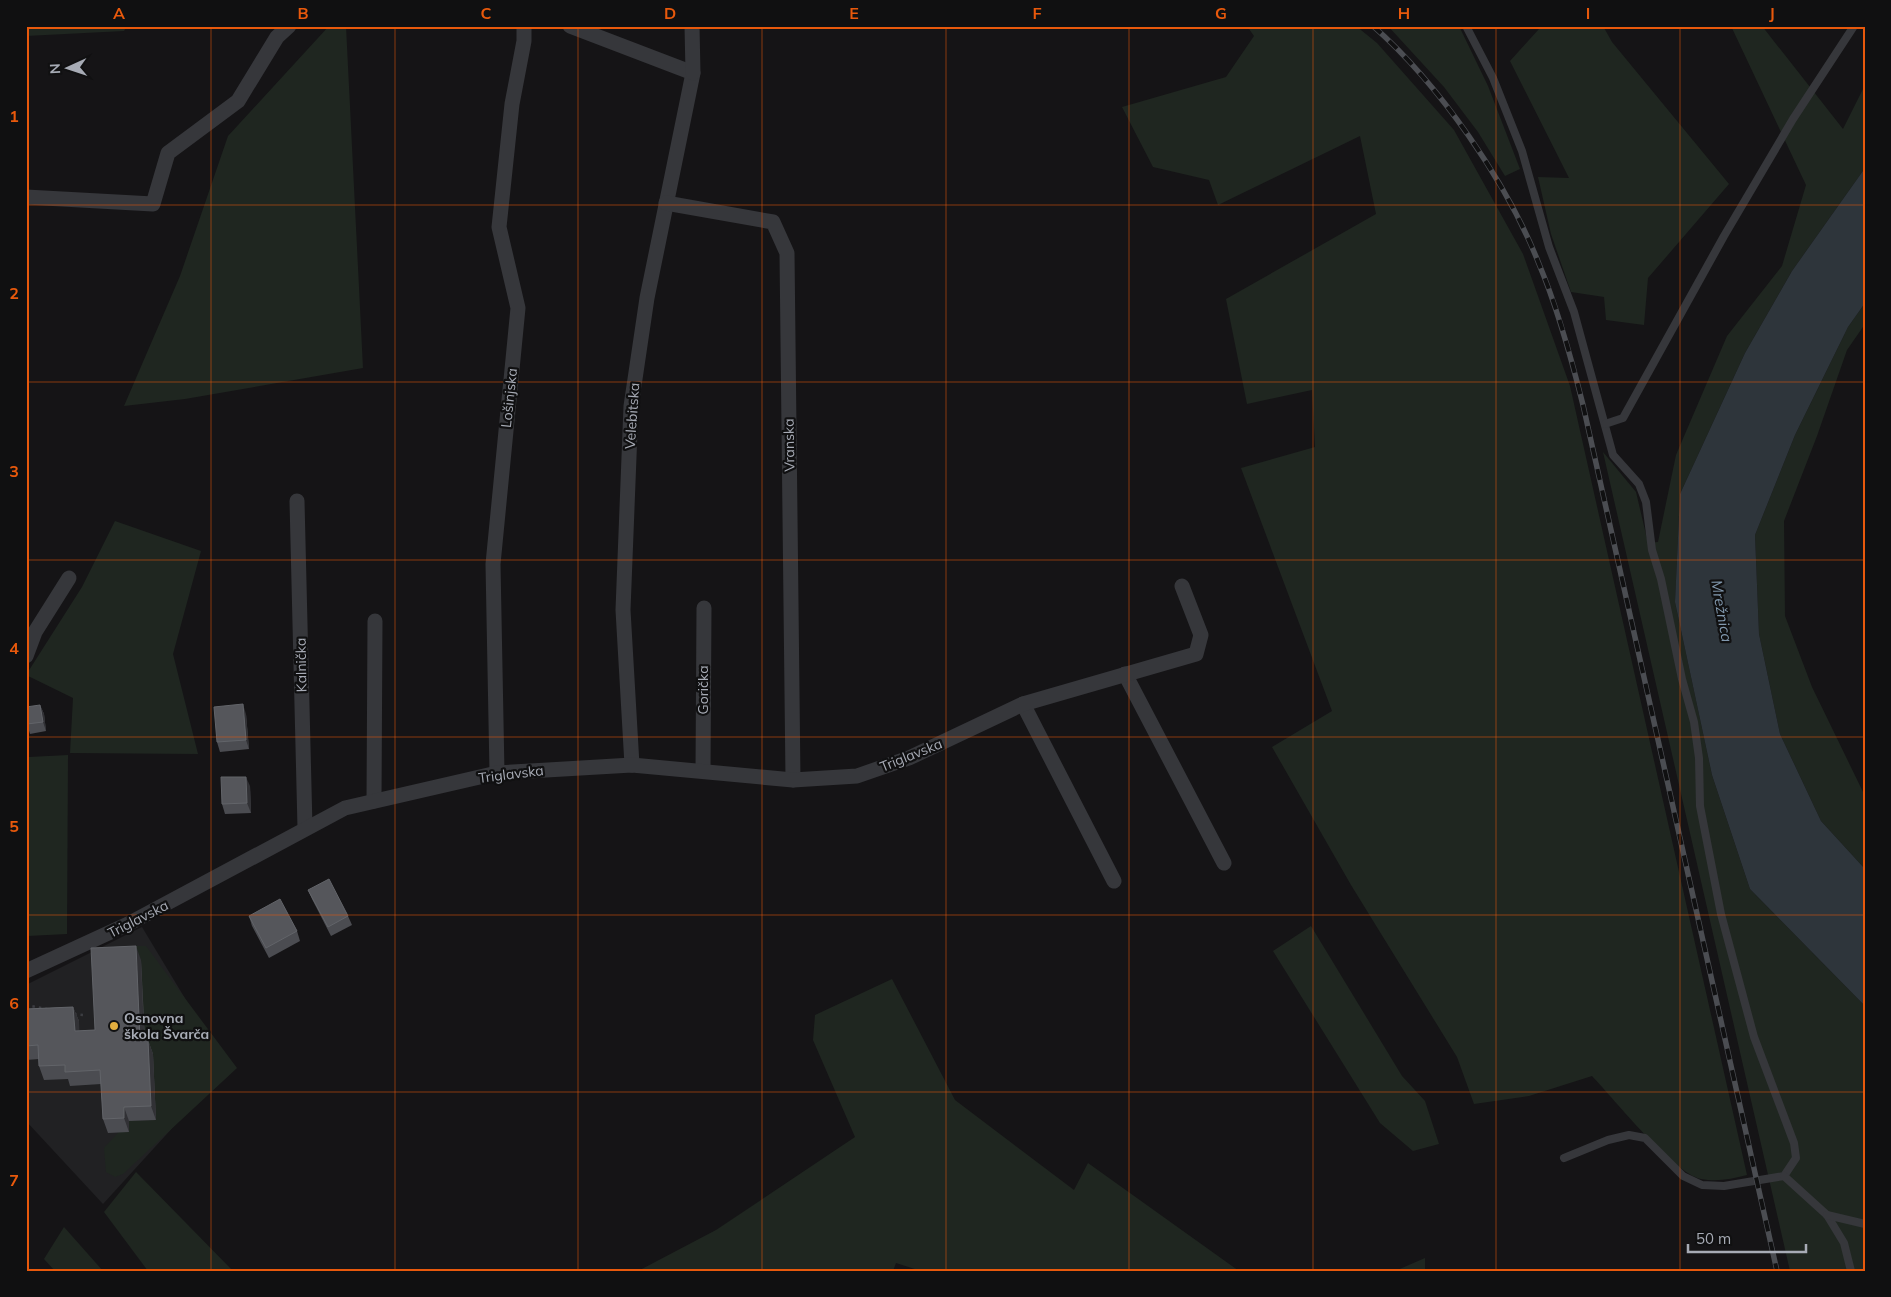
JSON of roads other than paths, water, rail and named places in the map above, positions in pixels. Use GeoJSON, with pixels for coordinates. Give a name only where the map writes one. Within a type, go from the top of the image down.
{"type":"FeatureCollection","features":[{"type":"Feature","properties":{"kind":"street"},"geometry":{"type":"LineString","coordinates":[[26,197],[153,204],[168,153],[238,101],[276,37],[289,26]]}},
{"type":"Feature","properties":{"kind":"street","name":"Lošinjska"},"geometry":{"type":"LineString","coordinates":[[497,773],[493,564],[518,308],[499,227],[512,104],[524,41],[524,26]]}},
{"type":"Feature","properties":{"kind":"street"},"geometry":{"type":"LineString","coordinates":[[570,26],[693,73]]}},
{"type":"Feature","properties":{"kind":"street","name":"Velebitska"},"geometry":{"type":"LineString","coordinates":[[632,765],[623,610],[631,406],[647,298],[693,73],[692,26]]}},
{"type":"Feature","properties":{"kind":"street","name":"Vranska"},"geometry":{"type":"LineString","coordinates":[[666,203],[773,222],[787,253],[793,780]]}},
{"type":"Feature","properties":{"kind":"street","name":"Kalnička"},"geometry":{"type":"LineString","coordinates":[[297,501],[305,828]]}},
{"type":"Feature","properties":{"kind":"street"},"geometry":{"type":"LineString","coordinates":[[26,656],[35,632],[69,578]]}},
{"type":"Feature","properties":{"kind":"street","name":"Triglavska"},"geometry":{"type":"LineString","coordinates":[[26,971],[128,924],[345,808],[374,801],[497,773],[632,765],[793,780],[857,776],[909,758],[1023,704],[1196,654],[1201,635],[1182,586]]}},
{"type":"Feature","properties":{"kind":"street","name":"Gorička"},"geometry":{"type":"LineString","coordinates":[[703,771],[704,608]]}},
{"type":"Feature","properties":{"kind":"street"},"geometry":{"type":"LineString","coordinates":[[374,801],[375,621]]}},
{"type":"Feature","properties":{"kind":"street"},"geometry":{"type":"LineString","coordinates":[[1125,674],[1224,863]]}},
{"type":"Feature","properties":{"kind":"street"},"geometry":{"type":"LineString","coordinates":[[1023,704],[1114,881]]}},
{"type":"Feature","properties":{"kind":"lane"},"geometry":{"type":"LineString","coordinates":[[1466,26],[1493,78],[1522,151],[1549,247],[1574,312],[1614,455],[1639,484],[1646,502],[1652,550],[1661,579],[1682,679],[1694,722],[1699,758],[1700,806],[1721,914],[1754,1038],[1794,1143],[1796,1158],[1784,1176],[1724,1186],[1702,1185],[1682,1176],[1645,1138],[1629,1135],[1608,1140],[1564,1158]]}},
{"type":"Feature","properties":{"kind":"lane"},"geometry":{"type":"LineString","coordinates":[[1605,424],[1623,418],[1724,236],[1793,119],[1854,26]]}},
{"type":"Feature","properties":{"kind":"lane"},"geometry":{"type":"LineString","coordinates":[[1784,1176],[1827,1215],[1844,1243],[1851,1271]]}},
{"type":"Feature","properties":{"kind":"lane"},"geometry":{"type":"LineString","coordinates":[[1827,1215],[1865,1224]]}},
{"type":"Feature","properties":{"kind":"water","name":"Mrežnica"},"geometry":{"type":"Polygon","coordinates":[[[1865,168],[1865,303],[1848,327],[1795,435],[1755,535],[1759,634],[1780,734],[1821,821],[1865,869],[1865,1006],[1750,889],[1712,775],[1675,602],[1680,494],[1745,353],[1792,271],[1865,168]]]}},
{"type":"Feature","properties":{"kind":"railway"},"geometry":{"type":"LineString","coordinates":[[1373,26],[1398,50],[1446,105],[1490,168],[1509,200],[1525,233],[1546,281],[1558,316],[1583,405],[1777,1271]]}},
{"type":"Feature","properties":{"kind":"place","name":"Osnovna škola Švarča"},"geometry":{"type":"Point","coordinates":[114,1026]}}]}
